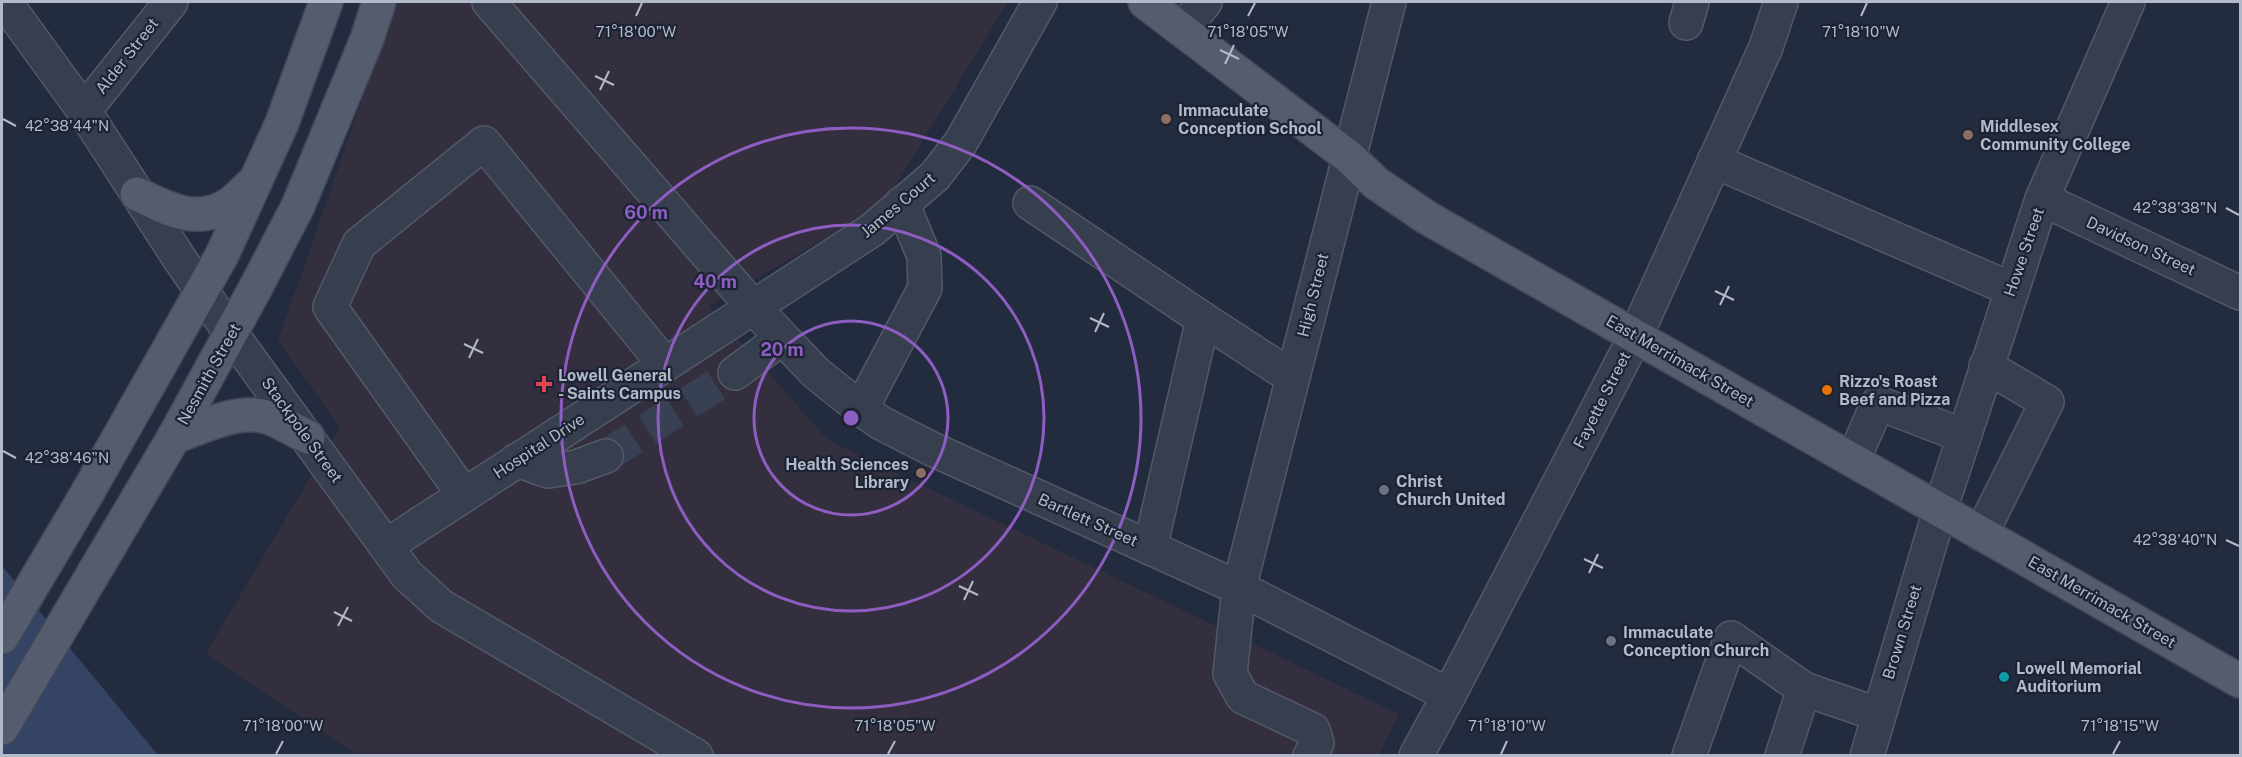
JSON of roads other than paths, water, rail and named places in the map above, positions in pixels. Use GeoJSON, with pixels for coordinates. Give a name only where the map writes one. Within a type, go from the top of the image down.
{"type":"FeatureCollection","features":[{"type":"Feature","properties":{"kind":"main road"},"geometry":{"type":"LineString","coordinates":[[2,637],[85,497],[222,255],[282,123],[326,2]]}},
{"type":"Feature","properties":{"kind":"main road","name":"Nesmith Street"},"geometry":{"type":"LineString","coordinates":[[2,728],[174,437],[231,335],[298,206],[367,39],[379,2]]}},
{"type":"Feature","properties":{"kind":"main road","name":"East Merrimack Street"},"geometry":{"type":"LineString","coordinates":[[1145,2],[1348,157],[1376,183],[1426,216],[2241,681]]}},
{"type":"Feature","properties":{"kind":"main road"},"geometry":{"type":"LineString","coordinates":[[137,194],[170,211],[197,214],[214,212],[230,204],[258,178]]}},
{"type":"Feature","properties":{"kind":"main road"},"geometry":{"type":"LineString","coordinates":[[174,437],[231,417],[251,416],[268,417],[308,437]]}},
{"type":"Feature","properties":{"kind":"street","name":"Stackpole Street"},"geometry":{"type":"LineString","coordinates":[[5,2],[84,111],[231,335],[407,574],[441,606],[696,756]]}},
{"type":"Feature","properties":{"kind":"street","name":"Alder Street"},"geometry":{"type":"LineString","coordinates":[[84,111],[171,2]]}},
{"type":"Feature","properties":{"kind":"street","name":"Bartlett Street"},"geometry":{"type":"LineString","coordinates":[[489,2],[753,308],[816,373],[861,409],[881,423],[932,449],[1239,588],[1449,695]]}},
{"type":"Feature","properties":{"kind":"street","name":"James Court"},"geometry":{"type":"LineString","coordinates":[[753,308],[872,230],[934,176],[961,142],[1040,2]]}},
{"type":"Feature","properties":{"kind":"street"},"geometry":{"type":"LineString","coordinates":[[1182,30],[1205,2]]}},
{"type":"Feature","properties":{"kind":"street","name":"High Street"},"geometry":{"type":"LineString","coordinates":[[1310,756],[1317,743],[1313,730],[1243,697],[1230,674],[1239,588],[1389,2]]}},
{"type":"Feature","properties":{"kind":"street","name":"Fayette Street"},"geometry":{"type":"LineString","coordinates":[[1416,756],[1636,335],[1766,47],[1781,2]]}},
{"type":"Feature","properties":{"kind":"street","name":"Howe Street"},"geometry":{"type":"LineString","coordinates":[[1940,510],[2042,199],[2128,2]]}},
{"type":"Feature","properties":{"kind":"street"},"geometry":{"type":"LineString","coordinates":[[464,495],[330,307],[359,244],[484,143],[665,365]]}},
{"type":"Feature","properties":{"kind":"street"},"geometry":{"type":"LineString","coordinates":[[1714,161],[2012,289]]}},
{"type":"Feature","properties":{"kind":"street","name":"Davidson Street"},"geometry":{"type":"LineString","coordinates":[[2042,199],[2241,292]]}},
{"type":"Feature","properties":{"kind":"street"},"geometry":{"type":"LineString","coordinates":[[861,409],[925,288],[924,256],[902,203]]}},
{"type":"Feature","properties":{"kind":"street"},"geometry":{"type":"LineString","coordinates":[[1030,203],[1292,377]]}},
{"type":"Feature","properties":{"kind":"street","name":"Hospital Drive"},"geometry":{"type":"LineString","coordinates":[[386,546],[753,308]]}},
{"type":"Feature","properties":{"kind":"street"},"geometry":{"type":"LineString","coordinates":[[1150,548],[1203,319]]}},
{"type":"Feature","properties":{"kind":"street"},"geometry":{"type":"LineString","coordinates":[[735,373],[782,338]]}},
{"type":"Feature","properties":{"kind":"street"},"geometry":{"type":"LineString","coordinates":[[1981,534],[2047,402],[1986,366]]}},
{"type":"Feature","properties":{"kind":"street"},"geometry":{"type":"LineString","coordinates":[[1853,460],[1878,403],[1964,436]]}},
{"type":"Feature","properties":{"kind":"street"},"geometry":{"type":"LineString","coordinates":[[517,460],[548,471],[576,467],[606,456]]}},
{"type":"Feature","properties":{"kind":"street","name":"Brown Street"},"geometry":{"type":"LineString","coordinates":[[1867,756],[1877,714],[1940,510]]}},
{"type":"Feature","properties":{"kind":"street"},"geometry":{"type":"LineString","coordinates":[[1689,756],[1731,638],[1804,689],[1877,714]]}},
{"type":"Feature","properties":{"kind":"street"},"geometry":{"type":"LineString","coordinates":[[1782,756],[1804,689]]}},
{"type":"Feature","properties":{"kind":"water"},"geometry":{"type":"Polygon","coordinates":[[[2,566],[158,755],[2,755],[2,566]]]}},
{"type":"Feature","properties":{"kind":"tunnel"},"geometry":{"type":"LineString","coordinates":[[606,456],[735,373]]}},
{"type":"Feature","properties":{"kind":"place","name":"Immaculate Conception School"},"geometry":{"type":"Point","coordinates":[1166,119]}},
{"type":"Feature","properties":{"kind":"place","name":"Middlesex Community College"},"geometry":{"type":"Point","coordinates":[1968,135]}},
{"type":"Feature","properties":{"kind":"place","name":"Lowell General - Saints Campus"},"geometry":{"type":"Point","coordinates":[544,384]}},
{"type":"Feature","properties":{"kind":"place","name":"Rizzo's Roast Beef and Pizza"},"geometry":{"type":"Point","coordinates":[1827,390]}},
{"type":"Feature","properties":{"kind":"place","name":"Health Sciences Library"},"geometry":{"type":"Point","coordinates":[921,473]}},
{"type":"Feature","properties":{"kind":"place","name":"Christ Church United"},"geometry":{"type":"Point","coordinates":[1384,490]}},
{"type":"Feature","properties":{"kind":"place","name":"Immaculate Conception Church"},"geometry":{"type":"Point","coordinates":[1611,641]}},
{"type":"Feature","properties":{"kind":"place","name":"Lowell Memorial Auditorium"},"geometry":{"type":"Point","coordinates":[2004,677]}}]}
